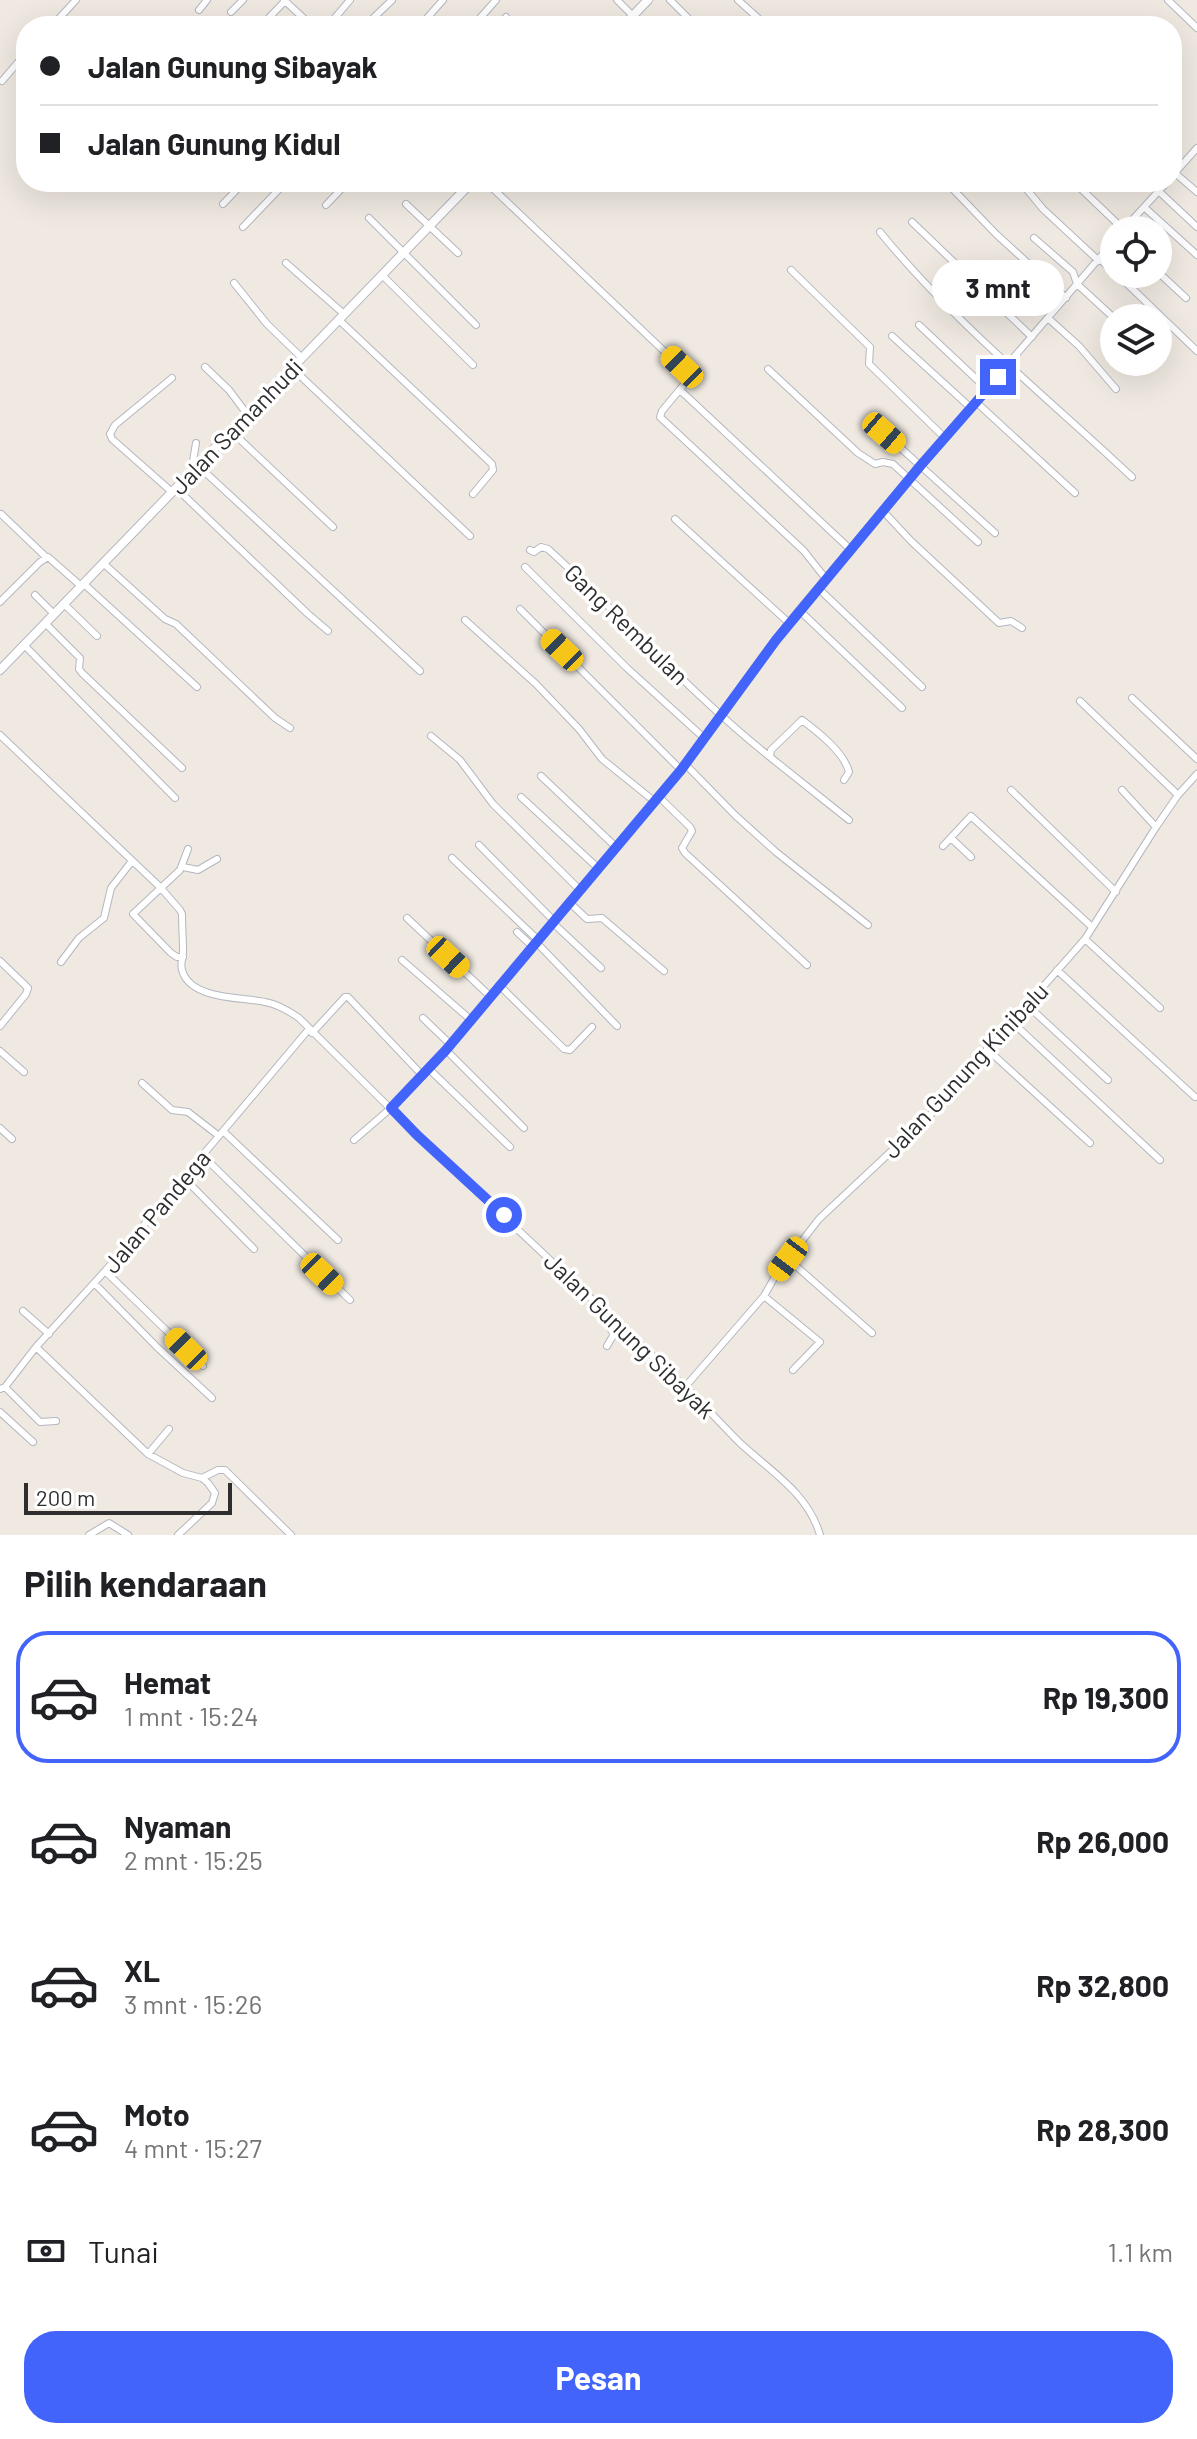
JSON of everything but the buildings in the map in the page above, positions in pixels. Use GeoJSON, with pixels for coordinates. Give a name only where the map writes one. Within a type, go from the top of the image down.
{"type":"FeatureCollection","features":[{"type":"Feature","properties":{"kind":"street"},"geometry":{"type":"LineString","coordinates":[[61,16],[76,0]]}},
{"type":"Feature","properties":{"kind":"street"},"geometry":{"type":"LineString","coordinates":[[199,10],[207,0]]}},
{"type":"Feature","properties":{"kind":"street"},"geometry":{"type":"LineString","coordinates":[[231,12],[243,0]]}},
{"type":"Feature","properties":{"kind":"street"},"geometry":{"type":"LineString","coordinates":[[336,16],[350,0]]}},
{"type":"Feature","properties":{"kind":"street"},"geometry":{"type":"LineString","coordinates":[[375,16],[392,0]]}},
{"type":"Feature","properties":{"kind":"street"},"geometry":{"type":"LineString","coordinates":[[429,16],[443,0]]}},
{"type":"Feature","properties":{"kind":"street"},"geometry":{"type":"LineString","coordinates":[[482,16],[496,0]]}},
{"type":"Feature","properties":{"kind":"street"},"geometry":{"type":"LineString","coordinates":[[634,16],[648,0]]}},
{"type":"Feature","properties":{"kind":"street"},"geometry":{"type":"LineString","coordinates":[[670,0],[686,16]]}},
{"type":"Feature","properties":{"kind":"street"},"geometry":{"type":"LineString","coordinates":[[738,0],[756,16]]}},
{"type":"Feature","properties":{"kind":"street"},"geometry":{"type":"LineString","coordinates":[[1168,0],[1197,28]]}},
{"type":"Feature","properties":{"kind":"street"},"geometry":{"type":"LineString","coordinates":[[270,16],[284,1],[298,16]]}},
{"type":"Feature","properties":{"kind":"street"},"geometry":{"type":"LineString","coordinates":[[2,81],[16,65]]}},
{"type":"Feature","properties":{"kind":"street"},"geometry":{"type":"LineString","coordinates":[[1182,166],[1196,151]]}},
{"type":"Feature","properties":{"kind":"street"},"geometry":{"type":"LineString","coordinates":[[223,204],[234,192]]}},
{"type":"Feature","properties":{"kind":"street"},"geometry":{"type":"LineString","coordinates":[[243,227],[276,192]]}},
{"type":"Feature","properties":{"kind":"street"},"geometry":{"type":"LineString","coordinates":[[326,205],[338,192]]}},
{"type":"Feature","properties":{"kind":"street","name":"Jalan Samanhudi"},"geometry":{"type":"LineString","coordinates":[[0,670],[462,192]]}},
{"type":"Feature","properties":{"kind":"street"},"geometry":{"type":"LineString","coordinates":[[497,192],[685,371],[686,382],[662,411],[663,421],[804,551],[826,579]]}},
{"type":"Feature","properties":{"kind":"street"},"geometry":{"type":"LineString","coordinates":[[956,192],[1066,298]]}},
{"type":"Feature","properties":{"kind":"street"},"geometry":{"type":"LineString","coordinates":[[354,1140],[391,1108],[448,1048],[683,767],[799,610],[1099,260],[1043,209],[1029,192]]}},
{"type":"Feature","properties":{"kind":"street"},"geometry":{"type":"LineString","coordinates":[[1084,192],[1109,216]]}},
{"type":"Feature","properties":{"kind":"street"},"geometry":{"type":"LineString","coordinates":[[1136,216],[1158,192]]}},
{"type":"Feature","properties":{"kind":"street"},"geometry":{"type":"LineString","coordinates":[[1160,192],[1197,227]]}},
{"type":"Feature","properties":{"kind":"street"},"geometry":{"type":"LineString","coordinates":[[406,204],[458,253]]}},
{"type":"Feature","properties":{"kind":"street"},"geometry":{"type":"LineString","coordinates":[[1144,207],[1197,255]]}},
{"type":"Feature","properties":{"kind":"street"},"geometry":{"type":"LineString","coordinates":[[369,218],[476,325]]}},
{"type":"Feature","properties":{"kind":"street"},"geometry":{"type":"LineString","coordinates":[[912,222],[1032,337]]}},
{"type":"Feature","properties":{"kind":"street"},"geometry":{"type":"LineString","coordinates":[[880,232],[908,265],[1008,364],[1132,477]]}},
{"type":"Feature","properties":{"kind":"street"},"geometry":{"type":"LineString","coordinates":[[1034,238],[1073,272],[1077,284],[1100,305]]}},
{"type":"Feature","properties":{"kind":"street"},"geometry":{"type":"LineString","coordinates":[[286,263],[492,464],[493,470],[473,494]]}},
{"type":"Feature","properties":{"kind":"street"},"geometry":{"type":"LineString","coordinates":[[791,270],[870,347],[869,364],[945,438]]}},
{"type":"Feature","properties":{"kind":"street"},"geometry":{"type":"LineString","coordinates":[[382,275],[473,365]]}},
{"type":"Feature","properties":{"kind":"street"},"geometry":{"type":"LineString","coordinates":[[234,283],[267,324],[302,358]]}},
{"type":"Feature","properties":{"kind":"street"},"geometry":{"type":"LineString","coordinates":[[1172,285],[1186,298]]}},
{"type":"Feature","properties":{"kind":"street"},"geometry":{"type":"LineString","coordinates":[[1131,288],[1197,351]]}},
{"type":"Feature","properties":{"kind":"street"},"geometry":{"type":"LineString","coordinates":[[1049,319],[1079,346],[1116,389]]}},
{"type":"Feature","properties":{"kind":"street"},"geometry":{"type":"LineString","coordinates":[[919,325],[988,390]]}},
{"type":"Feature","properties":{"kind":"street"},"geometry":{"type":"LineString","coordinates":[[892,336],[1075,493]]}},
{"type":"Feature","properties":{"kind":"street"},"geometry":{"type":"LineString","coordinates":[[205,367],[229,390],[247,414]]}},
{"type":"Feature","properties":{"kind":"street"},"geometry":{"type":"LineString","coordinates":[[292,368],[470,536]]}},
{"type":"Feature","properties":{"kind":"street"},"geometry":{"type":"LineString","coordinates":[[768,369],[858,453],[875,464],[893,464],[978,542]]}},
{"type":"Feature","properties":{"kind":"street"},"geometry":{"type":"LineString","coordinates":[[172,378],[115,425],[110,434],[112,439],[174,490],[328,631]]}},
{"type":"Feature","properties":{"kind":"street"},"geometry":{"type":"LineString","coordinates":[[680,390],[850,549]]}},
{"type":"Feature","properties":{"kind":"street"},"geometry":{"type":"LineString","coordinates":[[231,431],[333,527]]}},
{"type":"Feature","properties":{"kind":"street"},"geometry":{"type":"LineString","coordinates":[[884,433],[995,533]]}},
{"type":"Feature","properties":{"kind":"street"},"geometry":{"type":"LineString","coordinates":[[196,443],[192,458],[198,465],[420,671]]}},
{"type":"Feature","properties":{"kind":"street"},"geometry":{"type":"LineString","coordinates":[[883,511],[999,623],[1011,621],[1022,628]]}},
{"type":"Feature","properties":{"kind":"street"},"geometry":{"type":"LineString","coordinates":[[1,514],[46,557],[197,687]]}},
{"type":"Feature","properties":{"kind":"street"},"geometry":{"type":"LineString","coordinates":[[675,519],[789,623]]}},
{"type":"Feature","properties":{"kind":"street","name":"Gang Rembulan"},"geometry":{"type":"LineString","coordinates":[[530,550],[548,549],[721,713],[849,820]]}},
{"type":"Feature","properties":{"kind":"street"},"geometry":{"type":"LineString","coordinates":[[0,602],[46,557]]}},
{"type":"Feature","properties":{"kind":"street"},"geometry":{"type":"LineString","coordinates":[[103,563],[157,613],[176,624],[275,718],[290,728]]}},
{"type":"Feature","properties":{"kind":"street"},"geometry":{"type":"LineString","coordinates":[[525,567],[627,668],[703,737]]}},
{"type":"Feature","properties":{"kind":"street"},"geometry":{"type":"LineString","coordinates":[[819,589],[922,687]]}},
{"type":"Feature","properties":{"kind":"street"},"geometry":{"type":"LineString","coordinates":[[35,595],[54,614]]}},
{"type":"Feature","properties":{"kind":"street"},"geometry":{"type":"LineString","coordinates":[[64,604],[97,636]]}},
{"type":"Feature","properties":{"kind":"street"},"geometry":{"type":"LineString","coordinates":[[520,609],[736,816],[868,925]]}},
{"type":"Feature","properties":{"kind":"street"},"geometry":{"type":"LineString","coordinates":[[799,610],[902,708]]}},
{"type":"Feature","properties":{"kind":"street"},"geometry":{"type":"LineString","coordinates":[[465,620],[536,684],[607,764],[656,798],[690,827],[692,831],[682,848],[685,853],[807,965]]}},
{"type":"Feature","properties":{"kind":"street"},"geometry":{"type":"LineString","coordinates":[[45,623],[80,658],[79,669],[82,673],[182,768]]}},
{"type":"Feature","properties":{"kind":"street"},"geometry":{"type":"LineString","coordinates":[[24,645],[175,798]]}},
{"type":"Feature","properties":{"kind":"street"},"geometry":{"type":"LineString","coordinates":[[1132,698],[1197,759]]}},
{"type":"Feature","properties":{"kind":"street"},"geometry":{"type":"LineString","coordinates":[[1080,701],[1178,795]]}},
{"type":"Feature","properties":{"kind":"street"},"geometry":{"type":"LineString","coordinates":[[770,757],[771,750],[802,720],[834,748],[848,766],[849,772],[844,780]]}},
{"type":"Feature","properties":{"kind":"street","name":"Jalan Gunung Sibayak"},"geometry":{"type":"LineString","coordinates":[[0,735],[160,887],[182,914],[183,957],[180,966],[185,977],[208,993],[274,1005],[291,1012],[739,1442],[793,1490],[809,1510],[820,1535]]}},
{"type":"Feature","properties":{"kind":"street"},"geometry":{"type":"LineString","coordinates":[[431,736],[460,760],[493,804],[580,890]]}},
{"type":"Feature","properties":{"kind":"street","name":"Jalan Gunung Kinibalu"},"geometry":{"type":"LineString","coordinates":[[685,1387],[764,1296],[819,1219],[932,1113],[1085,939],[1156,827],[1197,774]]}},
{"type":"Feature","properties":{"kind":"street"},"geometry":{"type":"LineString","coordinates":[[541,776],[616,847]]}},
{"type":"Feature","properties":{"kind":"street"},"geometry":{"type":"LineString","coordinates":[[1011,790],[1116,892]]}},
{"type":"Feature","properties":{"kind":"street"},"geometry":{"type":"LineString","coordinates":[[1122,790],[1156,827]]}},
{"type":"Feature","properties":{"kind":"street"},"geometry":{"type":"LineString","coordinates":[[521,797],[598,868]]}},
{"type":"Feature","properties":{"kind":"street"},"geometry":{"type":"LineString","coordinates":[[943,846],[971,816],[1092,927]]}},
{"type":"Feature","properties":{"kind":"street"},"geometry":{"type":"LineString","coordinates":[[951,838],[971,857]]}},
{"type":"Feature","properties":{"kind":"street"},"geometry":{"type":"LineString","coordinates":[[479,845],[601,968]]}},
{"type":"Feature","properties":{"kind":"street"},"geometry":{"type":"LineString","coordinates":[[183,957],[174,956],[134,915],[183,867],[188,849]]}},
{"type":"Feature","properties":{"kind":"street"},"geometry":{"type":"LineString","coordinates":[[452,858],[617,1026]]}},
{"type":"Feature","properties":{"kind":"street"},"geometry":{"type":"LineString","coordinates":[[183,867],[198,870],[217,859]]}},
{"type":"Feature","properties":{"kind":"street"},"geometry":{"type":"LineString","coordinates":[[61,962],[79,938],[104,918],[111,888],[132,861]]}},
{"type":"Feature","properties":{"kind":"street"},"geometry":{"type":"LineString","coordinates":[[569,902],[587,919],[602,918],[664,971]]}},
{"type":"Feature","properties":{"kind":"street"},"geometry":{"type":"LineString","coordinates":[[407,918],[491,997]]}},
{"type":"Feature","properties":{"kind":"street"},"geometry":{"type":"LineString","coordinates":[[517,932],[535,943]]}},
{"type":"Feature","properties":{"kind":"street"},"geometry":{"type":"LineString","coordinates":[[1085,939],[1160,1008]]}},
{"type":"Feature","properties":{"kind":"street"},"geometry":{"type":"LineString","coordinates":[[402,960],[471,1020]]}},
{"type":"Feature","properties":{"kind":"street"},"geometry":{"type":"LineString","coordinates":[[0,961],[28,988],[0,1026]]}},
{"type":"Feature","properties":{"kind":"street"},"geometry":{"type":"LineString","coordinates":[[1057,970],[1195,1097]]}},
{"type":"Feature","properties":{"kind":"street"},"geometry":{"type":"LineString","coordinates":[[499,985],[564,1049],[570,1050],[592,1027]]}},
{"type":"Feature","properties":{"kind":"street","name":"Jalan Pandega"},"geometry":{"type":"LineString","coordinates":[[3,1388],[310,1031],[346,996],[423,1076]]}},
{"type":"Feature","properties":{"kind":"street"},"geometry":{"type":"LineString","coordinates":[[1026,1004],[1108,1080]]}},
{"type":"Feature","properties":{"kind":"street"},"geometry":{"type":"LineString","coordinates":[[423,1018],[524,1128]]}},
{"type":"Feature","properties":{"kind":"street"},"geometry":{"type":"LineString","coordinates":[[1011,1021],[1160,1160]]}},
{"type":"Feature","properties":{"kind":"street"},"geometry":{"type":"LineString","coordinates":[[987,1049],[1090,1143]]}},
{"type":"Feature","properties":{"kind":"street"},"geometry":{"type":"LineString","coordinates":[[0,1051],[24,1072]]}},
{"type":"Feature","properties":{"kind":"street"},"geometry":{"type":"LineString","coordinates":[[429,1069],[510,1147]]}},
{"type":"Feature","properties":{"kind":"street"},"geometry":{"type":"LineString","coordinates":[[142,1083],[172,1110],[188,1112],[221,1133],[338,1240]]}},
{"type":"Feature","properties":{"kind":"street"},"geometry":{"type":"LineString","coordinates":[[0,1128],[12,1139]]}},
{"type":"Feature","properties":{"kind":"street"},"geometry":{"type":"LineString","coordinates":[[202,1155],[350,1300]]}},
{"type":"Feature","properties":{"kind":"street"},"geometry":{"type":"LineString","coordinates":[[183,1177],[254,1249]]}},
{"type":"Feature","properties":{"kind":"street"},"geometry":{"type":"LineString","coordinates":[[788,1259],[872,1333]]}},
{"type":"Feature","properties":{"kind":"street"},"geometry":{"type":"LineString","coordinates":[[105,1271],[203,1366]]}},
{"type":"Feature","properties":{"kind":"street"},"geometry":{"type":"LineString","coordinates":[[94,1283],[212,1398]]}},
{"type":"Feature","properties":{"kind":"street"},"geometry":{"type":"LineString","coordinates":[[764,1296],[820,1342],[793,1370]]}},
{"type":"Feature","properties":{"kind":"street"},"geometry":{"type":"LineString","coordinates":[[23,1311],[49,1334]]}},
{"type":"Feature","properties":{"kind":"street"},"geometry":{"type":"LineString","coordinates":[[607,1346],[614,1334],[607,1324],[608,1314]]}},
{"type":"Feature","properties":{"kind":"street"},"geometry":{"type":"LineString","coordinates":[[36,1347],[148,1454],[183,1473],[202,1478],[213,1489],[215,1499],[180,1535]]}},
{"type":"Feature","properties":{"kind":"street"},"geometry":{"type":"LineString","coordinates":[[3,1388],[39,1421],[56,1421]]}},
{"type":"Feature","properties":{"kind":"street"},"geometry":{"type":"LineString","coordinates":[[0,1412],[33,1442]]}},
{"type":"Feature","properties":{"kind":"street"},"geometry":{"type":"LineString","coordinates":[[148,1454],[169,1429]]}},
{"type":"Feature","properties":{"kind":"street"},"geometry":{"type":"LineString","coordinates":[[202,1478],[225,1470],[291,1535]]}},
{"type":"Feature","properties":{"kind":"street"},"geometry":{"type":"LineString","coordinates":[[89,1535],[109,1523],[128,1535]]}},
{"type":"Feature","properties":{"kind":"route"},"geometry":{"type":"LineString","coordinates":[[504,1215],[391,1108],[446,1050],[681,770],[799,610],[998,377]]}}]}
